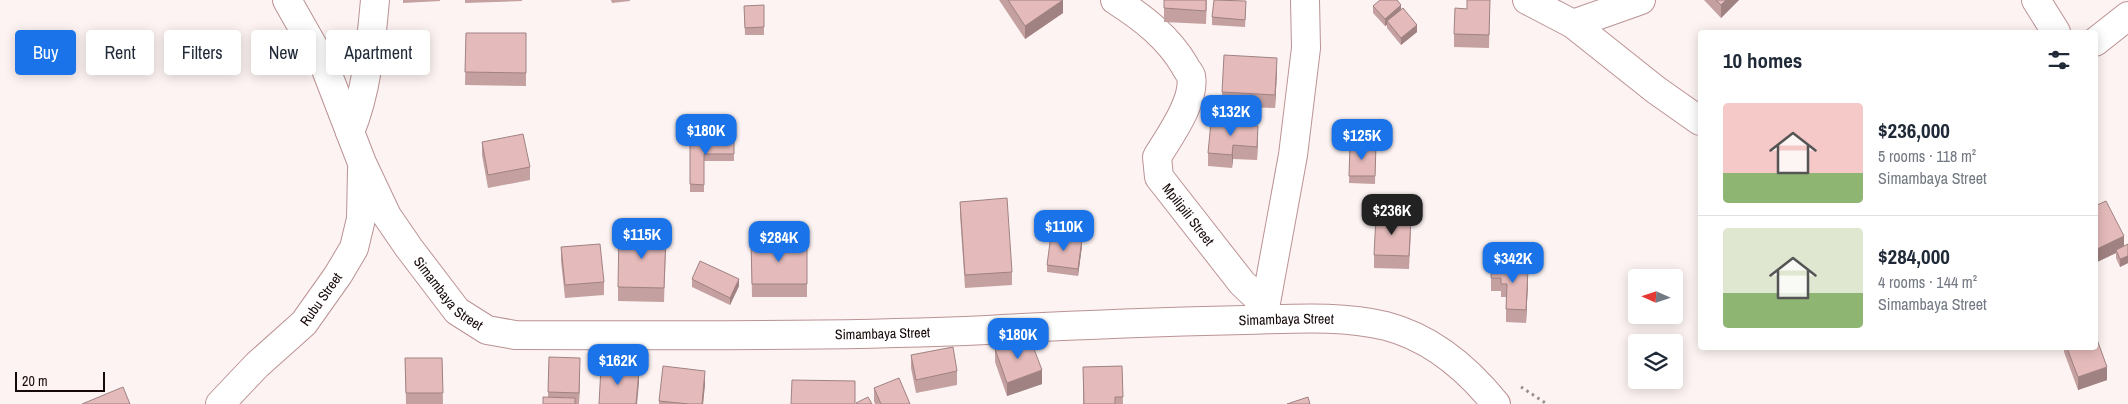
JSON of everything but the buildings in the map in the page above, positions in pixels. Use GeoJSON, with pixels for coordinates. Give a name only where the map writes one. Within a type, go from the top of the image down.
{"type":"FeatureCollection","features":[{"type":"Feature","properties":{"kind":"street","name":"Simambaya Street"},"geometry":{"type":"LineString","coordinates":[[287,0],[326,66],[362,163],[387,216],[457,311],[486,330],[515,335],[933,332],[1263,311],[1341,318],[1387,327],[1422,339],[1451,358],[1483,388],[1496,404]]}},
{"type":"Feature","properties":{"kind":"street"},"geometry":{"type":"LineString","coordinates":[[350,132],[363,90],[376,0]]}},
{"type":"Feature","properties":{"kind":"street","name":"Mpilipili Street"},"geometry":{"type":"LineString","coordinates":[[1115,0],[1157,30],[1181,59],[1191,76],[1188,100],[1177,126],[1157,156],[1159,177],[1263,311]]}},
{"type":"Feature","properties":{"kind":"street"},"geometry":{"type":"LineString","coordinates":[[1263,311],[1274,265],[1293,155],[1306,48],[1305,0]]}},
{"type":"Feature","properties":{"kind":"street"},"geometry":{"type":"LineString","coordinates":[[1527,0],[1573,24],[1656,90],[1698,120]]}},
{"type":"Feature","properties":{"kind":"street"},"geometry":{"type":"LineString","coordinates":[[1573,24],[1641,0]]}},
{"type":"Feature","properties":{"kind":"street"},"geometry":{"type":"LineString","coordinates":[[2036,0],[2055,30]]}},
{"type":"Feature","properties":{"kind":"street"},"geometry":{"type":"LineString","coordinates":[[2098,40],[2128,16]]}},
{"type":"Feature","properties":{"kind":"street","name":"Rubu Street"},"geometry":{"type":"LineString","coordinates":[[220,404],[258,365],[304,323],[321,301],[354,248],[361,219],[362,163]]}}]}
